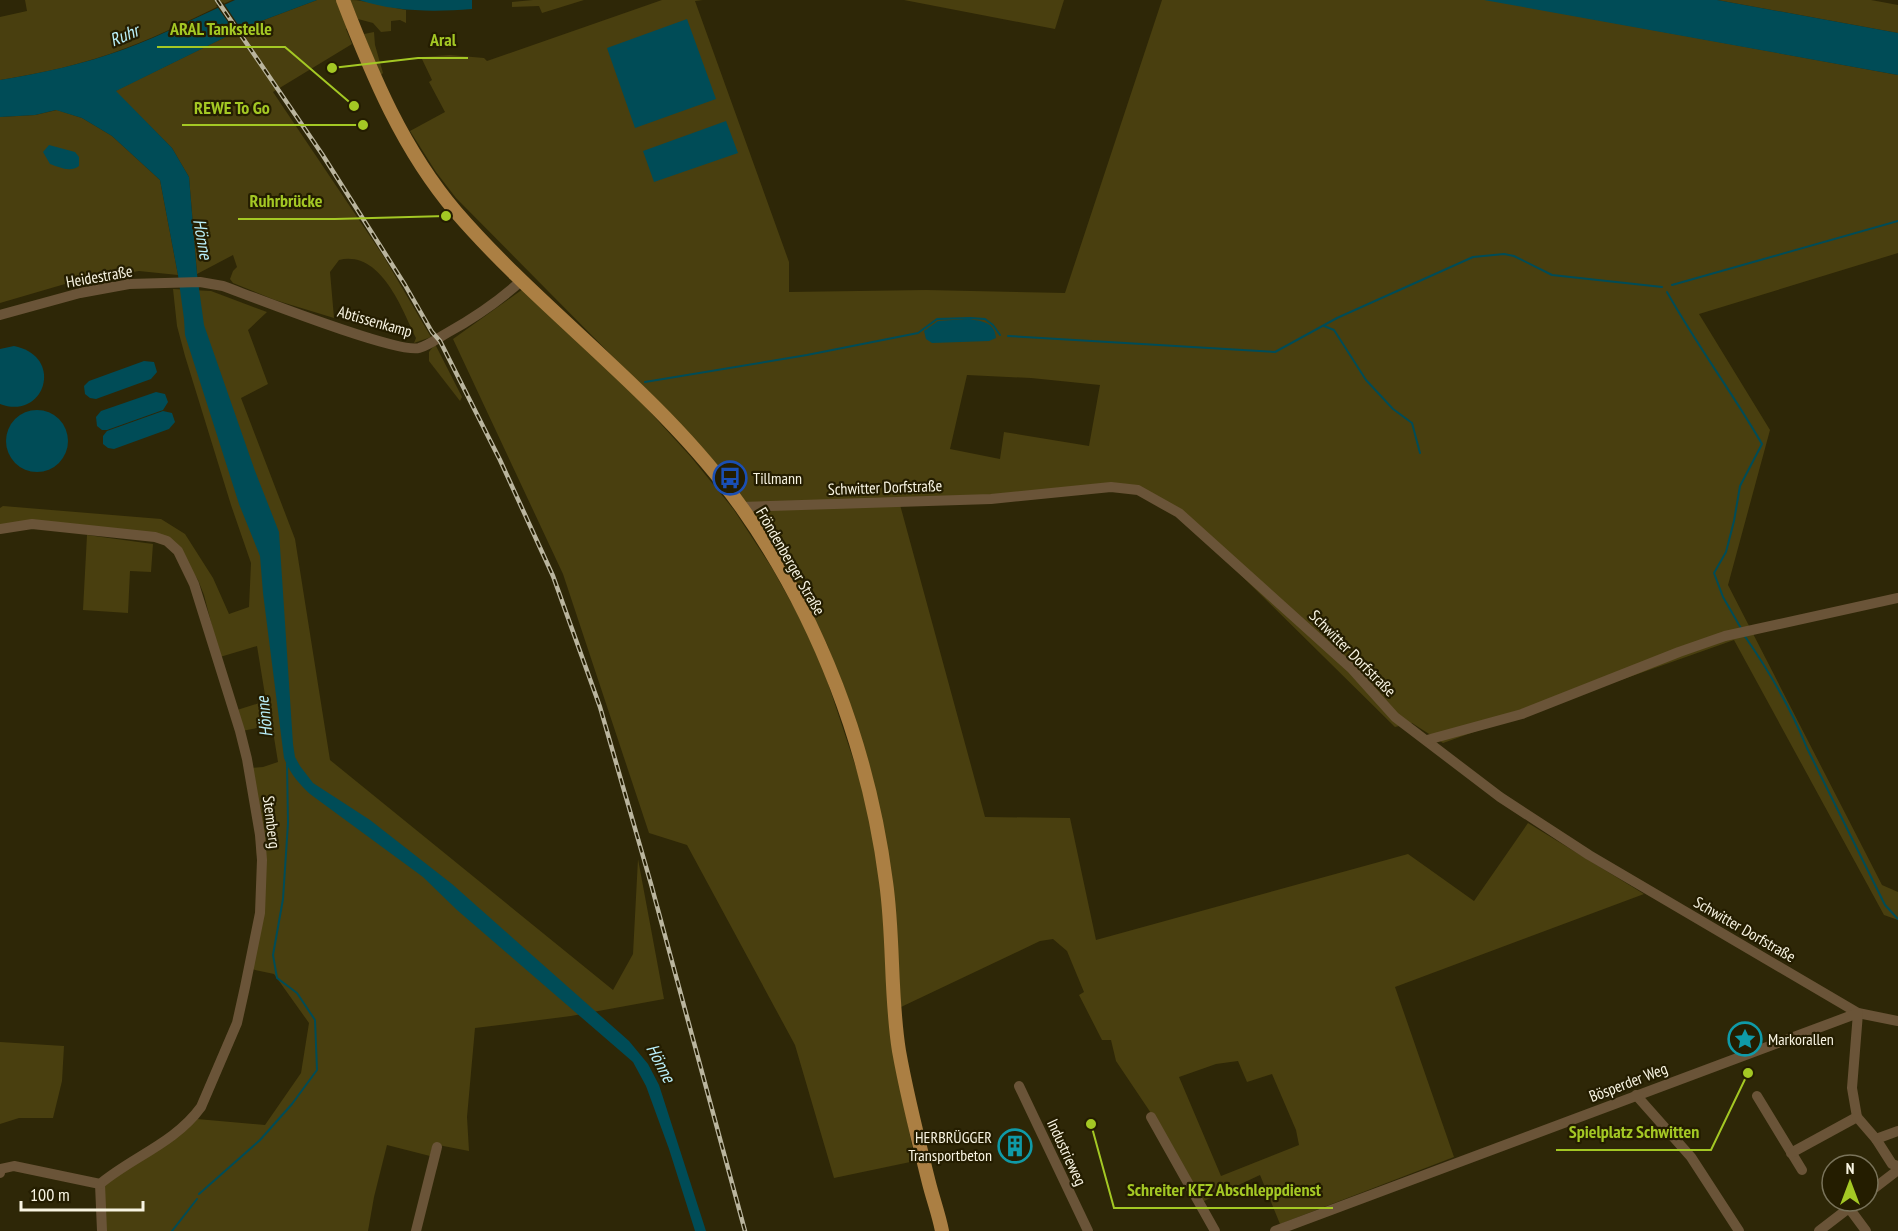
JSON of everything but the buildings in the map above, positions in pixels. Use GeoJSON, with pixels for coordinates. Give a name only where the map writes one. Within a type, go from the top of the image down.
{"type":"FeatureCollection","features":[{"type":"Feature","properties":{"kind":"main road","name":"Fröndenberger Straße"},"geometry":{"type":"LineString","coordinates":[[343,0],[384,100],[413,153],[455,210],[522,280],[634,387],[691,446],[741,507],[779,568],[823,653],[851,727],[880,840],[887,885],[899,1048],[907,1092],[942,1231]]}},
{"type":"Feature","properties":{"kind":"street","name":"Abtissenkamp"},"geometry":{"type":"LineString","coordinates":[[203,282],[223,286],[369,338],[401,347],[417,348],[453,330],[491,306],[522,280]]}},
{"type":"Feature","properties":{"kind":"street","name":"Heidestraße"},"geometry":{"type":"LineString","coordinates":[[0,315],[80,293],[129,284],[203,282]]}},
{"type":"Feature","properties":{"kind":"street","name":"Schwitter Dorfstraße"},"geometry":{"type":"LineString","coordinates":[[741,507],[991,499],[1111,486],[1138,490],[1179,513],[1352,668],[1395,717],[1500,797],[1545,828],[1858,1013],[1898,1021]]}},
{"type":"Feature","properties":{"kind":"street","name":"Stemberg"},"geometry":{"type":"LineString","coordinates":[[0,529],[32,524],[155,537],[167,541],[178,551],[194,584],[240,730],[256,810],[262,860],[260,913],[237,1023],[225,1052],[201,1107],[193,1119],[166,1141],[132,1161],[100,1184]]}},
{"type":"Feature","properties":{"kind":"street"},"geometry":{"type":"LineString","coordinates":[[1427,740],[1522,714],[1679,652],[1743,632],[1898,598]]}},
{"type":"Feature","properties":{"kind":"street"},"geometry":{"type":"LineString","coordinates":[[1858,1013],[1852,1088],[1857,1117],[1876,1139],[1892,1164],[1898,1168],[1880,1183]]}},
{"type":"Feature","properties":{"kind":"street","name":"Bösperder Weg"},"geometry":{"type":"LineString","coordinates":[[1275,1231],[1858,1013]]}},
{"type":"Feature","properties":{"kind":"street","name":"Industrieweg"},"geometry":{"type":"LineString","coordinates":[[1019,1086],[1088,1231]]}},
{"type":"Feature","properties":{"kind":"street"},"geometry":{"type":"LineString","coordinates":[[1636,1095],[1691,1157],[1739,1231]]}},
{"type":"Feature","properties":{"kind":"street"},"geometry":{"type":"LineString","coordinates":[[1757,1096],[1802,1170]]}},
{"type":"Feature","properties":{"kind":"street"},"geometry":{"type":"LineString","coordinates":[[1151,1117],[1215,1231]]}},
{"type":"Feature","properties":{"kind":"street"},"geometry":{"type":"LineString","coordinates":[[1791,1153],[1857,1117]]}},
{"type":"Feature","properties":{"kind":"street"},"geometry":{"type":"LineString","coordinates":[[1876,1139],[1898,1131]]}},
{"type":"Feature","properties":{"kind":"street"},"geometry":{"type":"LineString","coordinates":[[416,1231],[437,1147]]}},
{"type":"Feature","properties":{"kind":"street"},"geometry":{"type":"LineString","coordinates":[[0,1173],[1,1169],[14,1166],[100,1184],[102,1231]]}},
{"type":"Feature","properties":{"kind":"street"},"geometry":{"type":"LineString","coordinates":[[1819,1231],[1842,1213]]}},
{"type":"Feature","properties":{"kind":"street"},"geometry":{"type":"LineString","coordinates":[[1858,1213],[1866,1231]]}},
{"type":"Feature","properties":{"kind":"shaded area"},"geometry":{"type":"Polygon","coordinates":[[[25,0],[232,0],[111,54],[64,67],[0,80],[0,17],[27,11],[25,0]]]}},
{"type":"Feature","properties":{"kind":"shaded area"},"geometry":{"type":"Polygon","coordinates":[[[317,0],[336,0],[349,27],[346,29],[352,44],[273,92],[384,257],[431,337],[414,343],[416,338],[388,284],[367,264],[354,259],[339,260],[330,272],[334,318],[275,300],[233,283],[230,279],[237,267],[233,255],[197,274],[189,177],[172,148],[115,91],[248,26],[317,0]]]}},
{"type":"Feature","properties":{"kind":"shaded area"},"geometry":{"type":"Polygon","coordinates":[[[350,0],[406,10],[406,23],[400,20],[391,21],[391,31],[381,32],[373,23],[358,19],[350,0]]]}},
{"type":"Feature","properties":{"kind":"shaded area"},"geometry":{"type":"Polygon","coordinates":[[[584,0],[542,13],[539,6],[512,7],[512,2],[584,0]]]}},
{"type":"Feature","properties":{"kind":"shaded area"},"geometry":{"type":"Polygon","coordinates":[[[662,0],[703,0],[695,1],[789,262],[789,292],[926,290],[1065,293],[1162,0],[1489,0],[1898,75],[1898,253],[1699,314],[1770,430],[1728,585],[1882,885],[1898,892],[1898,920],[1884,915],[1734,640],[1443,743],[1412,723],[1395,727],[1182,517],[1141,492],[1111,487],[899,501],[985,817],[1070,818],[1096,940],[1408,854],[1474,901],[1528,823],[1644,894],[1395,987],[1454,1157],[1280,1224],[1260,1175],[1202,1202],[1161,1128],[1116,1061],[1111,1040],[1102,1040],[1079,995],[1084,992],[1067,951],[1053,939],[1040,941],[901,1007],[890,867],[857,727],[827,644],[773,542],[721,471],[636,380],[456,198],[410,131],[445,112],[429,82],[432,80],[421,57],[450,55],[484,58],[487,61],[662,0]],[[967,375],[950,449],[1000,459],[1004,432],[1089,446],[1100,385],[1031,378],[967,375]],[[1238,1061],[1216,1064],[1179,1077],[1221,1176],[1299,1145],[1296,1130],[1272,1074],[1247,1082],[1238,1061]]]}},
{"type":"Feature","properties":{"kind":"shaded area"},"geometry":{"type":"Polygon","coordinates":[[[904,0],[1064,0],[1055,29],[904,0]]]}},
{"type":"Feature","properties":{"kind":"shaded area"},"geometry":{"type":"Polygon","coordinates":[[[1717,0],[1871,0],[1898,5],[1898,33],[1717,0]]]}},
{"type":"Feature","properties":{"kind":"shaded area"},"geometry":{"type":"Polygon","coordinates":[[[374,32],[375,45],[383,73],[380,76],[364,34],[374,32]]]}},
{"type":"Feature","properties":{"kind":"shaded area"},"geometry":{"type":"Polygon","coordinates":[[[57,110],[82,118],[112,136],[160,180],[178,275],[139,271],[65,284],[0,303],[0,117],[35,115],[57,110]]]}},
{"type":"Feature","properties":{"kind":"shaded area"},"geometry":{"type":"Polygon","coordinates":[[[173,289],[211,291],[267,312],[248,330],[268,384],[241,398],[295,539],[330,760],[613,990],[633,954],[638,859],[664,999],[571,1016],[475,1028],[467,1117],[469,1151],[433,1144],[430,1156],[387,1145],[368,1231],[105,1231],[105,1184],[197,1119],[265,1125],[301,1073],[309,1023],[274,974],[251,969],[261,916],[251,768],[278,762],[272,725],[242,731],[237,710],[266,701],[257,646],[220,657],[198,580],[171,539],[0,525],[0,508],[3,506],[161,519],[185,534],[213,578],[229,614],[249,607],[251,563],[185,356],[177,326],[173,289]]]}},
{"type":"Feature","properties":{"kind":"shaded area"},"geometry":{"type":"Polygon","coordinates":[[[523,289],[630,390],[691,457],[734,510],[772,568],[816,647],[867,801],[882,887],[893,1050],[915,1161],[834,1178],[795,1045],[687,845],[649,833],[563,574],[453,339],[523,289]]]}},
{"type":"Feature","properties":{"kind":"shaded area"},"geometry":{"type":"Polygon","coordinates":[[[435,344],[462,397],[460,401],[429,361],[429,352],[435,344]]]}},
{"type":"Feature","properties":{"kind":"shaded area"},"geometry":{"type":"Polygon","coordinates":[[[87,535],[153,544],[151,572],[130,571],[128,613],[83,610],[87,535]]]}},
{"type":"Feature","properties":{"kind":"shaded area"},"geometry":{"type":"Polygon","coordinates":[[[0,1042],[64,1046],[62,1081],[53,1118],[19,1118],[0,1124],[0,1042]]]}},
{"type":"Feature","properties":{"kind":"water"},"geometry":{"type":"Polygon","coordinates":[[[235,0],[317,0],[248,26],[116,91],[172,148],[189,177],[197,274],[204,325],[279,532],[295,757],[313,783],[370,820],[452,884],[629,1041],[648,1064],[659,1085],[706,1231],[695,1231],[646,1086],[633,1062],[457,910],[423,877],[310,794],[292,773],[284,758],[260,556],[239,504],[185,335],[178,275],[160,180],[112,136],[82,118],[56,110],[35,115],[0,117],[0,80],[63,68],[125,49],[235,0]]]}},
{"type":"Feature","properties":{"kind":"water"},"geometry":{"type":"Polygon","coordinates":[[[359,0],[472,0],[472,9],[415,10],[387,7],[359,0]]]}},
{"type":"Feature","properties":{"kind":"water"},"geometry":{"type":"Polygon","coordinates":[[[1484,0],[1717,0],[1898,33],[1898,75],[1484,0]]]}},
{"type":"Feature","properties":{"kind":"water"},"geometry":{"type":"Polygon","coordinates":[[[687,19],[716,99],[635,128],[607,48],[687,19]]]}},
{"type":"Feature","properties":{"kind":"water"},"geometry":{"type":"Polygon","coordinates":[[[726,121],[738,153],[654,182],[643,151],[726,121]]]}},
{"type":"Feature","properties":{"kind":"water"},"geometry":{"type":"Polygon","coordinates":[[[49,145],[75,152],[79,157],[79,166],[68,169],[50,164],[43,152],[49,145]]]}},
{"type":"Feature","properties":{"kind":"water"},"geometry":{"type":"Polygon","coordinates":[[[968,319],[990,325],[996,338],[989,341],[932,343],[926,339],[924,331],[938,321],[968,319]]]}},
{"type":"Feature","properties":{"kind":"water"},"geometry":{"type":"Polygon","coordinates":[[[14,346],[30,352],[40,362],[44,373],[43,385],[38,396],[28,404],[16,407],[0,404],[0,349],[14,346]]]}},
{"type":"Feature","properties":{"kind":"water"},"geometry":{"type":"Polygon","coordinates":[[[144,361],[154,362],[157,372],[151,379],[96,399],[85,394],[84,386],[89,381],[144,361]]]}},
{"type":"Feature","properties":{"kind":"water"},"geometry":{"type":"Polygon","coordinates":[[[156,392],[165,394],[168,402],[163,410],[107,430],[102,430],[97,426],[96,417],[101,411],[156,392]]]}},
{"type":"Feature","properties":{"kind":"water"},"geometry":{"type":"Polygon","coordinates":[[[37,410],[49,412],[59,419],[66,429],[68,441],[66,453],[59,463],[49,470],[37,472],[25,470],[15,463],[8,453],[6,441],[8,429],[15,419],[25,412],[37,410]]]}},
{"type":"Feature","properties":{"kind":"water"},"geometry":{"type":"Polygon","coordinates":[[[163,411],[172,413],[175,422],[169,429],[114,449],[103,444],[103,436],[107,431],[163,411]]]}},
{"type":"Feature","properties":{"kind":"pier"},"geometry":{"type":"Polygon","coordinates":[[[223,2],[243,32],[237,35],[216,5],[223,2]]]}},
{"type":"Feature","properties":{"kind":"waterway"},"geometry":{"type":"LineString","coordinates":[[1672,285],[1898,221]]}},
{"type":"Feature","properties":{"kind":"waterway"},"geometry":{"type":"LineString","coordinates":[[1008,336],[1275,352],[1337,318],[1473,257],[1504,254],[1514,256],[1552,275],[1662,287]]}},
{"type":"Feature","properties":{"kind":"waterway"},"geometry":{"type":"LineString","coordinates":[[1667,292],[1762,444],[1740,486],[1726,552],[1714,573],[1723,597],[1742,630]]}},
{"type":"Feature","properties":{"kind":"waterway"},"geometry":{"type":"LineString","coordinates":[[645,382],[807,355],[918,333],[937,319],[985,319],[1000,335]]}},
{"type":"Feature","properties":{"kind":"waterway"},"geometry":{"type":"LineString","coordinates":[[1324,326],[1334,330],[1366,380],[1393,409],[1412,423],[1420,453]]}},
{"type":"Feature","properties":{"kind":"waterway"},"geometry":{"type":"LineString","coordinates":[[1744,635],[1787,704],[1885,905],[1898,919]]}},
{"type":"Feature","properties":{"kind":"waterway"},"geometry":{"type":"LineString","coordinates":[[199,1194],[260,1140],[292,1104],[317,1070],[315,1020],[297,993],[277,978],[273,955],[283,899],[288,823],[287,764]]}},
{"type":"Feature","properties":{"kind":"waterway"},"geometry":{"type":"LineString","coordinates":[[172,1231],[197,1199]]}},
{"type":"Feature","properties":{"kind":"railway"},"geometry":{"type":"LineString","coordinates":[[217,0],[322,154],[432,332],[440,341],[500,460],[553,576],[600,707],[651,884],[745,1231]]}},
{"type":"Feature","properties":{"kind":"place","name":"Aral"},"geometry":{"type":"Point","coordinates":[332,68]}},
{"type":"Feature","properties":{"kind":"place","name":"ARAL Tankstelle"},"geometry":{"type":"Point","coordinates":[354,106]}},
{"type":"Feature","properties":{"kind":"place","name":"REWE To Go"},"geometry":{"type":"Point","coordinates":[363,125]}},
{"type":"Feature","properties":{"kind":"place","name":"Ruhrbrücke"},"geometry":{"type":"Point","coordinates":[446,216]}},
{"type":"Feature","properties":{"kind":"place","name":"Tillmann"},"geometry":{"type":"Point","coordinates":[730,478]}},
{"type":"Feature","properties":{"kind":"place","name":"Markorallen"},"geometry":{"type":"Point","coordinates":[1745,1039]}},
{"type":"Feature","properties":{"kind":"place","name":"Spielplatz Schwitten"},"geometry":{"type":"Point","coordinates":[1748,1073]}},
{"type":"Feature","properties":{"kind":"place","name":"Schreiter KFZ Abschleppdienst"},"geometry":{"type":"Point","coordinates":[1091,1124]}},
{"type":"Feature","properties":{"kind":"place","name":"HERBRÜGGER Transportbeton"},"geometry":{"type":"Point","coordinates":[1015,1146]}},
{"type":"Feature","properties":{"kind":"water label","name":"Ruhr"},"geometry":{"type":"Point","coordinates":[124,35]}},
{"type":"Feature","properties":{"kind":"water label","name":"Hönne"},"geometry":{"type":"Point","coordinates":[203,239]}},
{"type":"Feature","properties":{"kind":"water label","name":"Hönne"},"geometry":{"type":"Point","coordinates":[264,717]}},
{"type":"Feature","properties":{"kind":"water label","name":"Hönne"},"geometry":{"type":"Point","coordinates":[661,1063]}}]}
